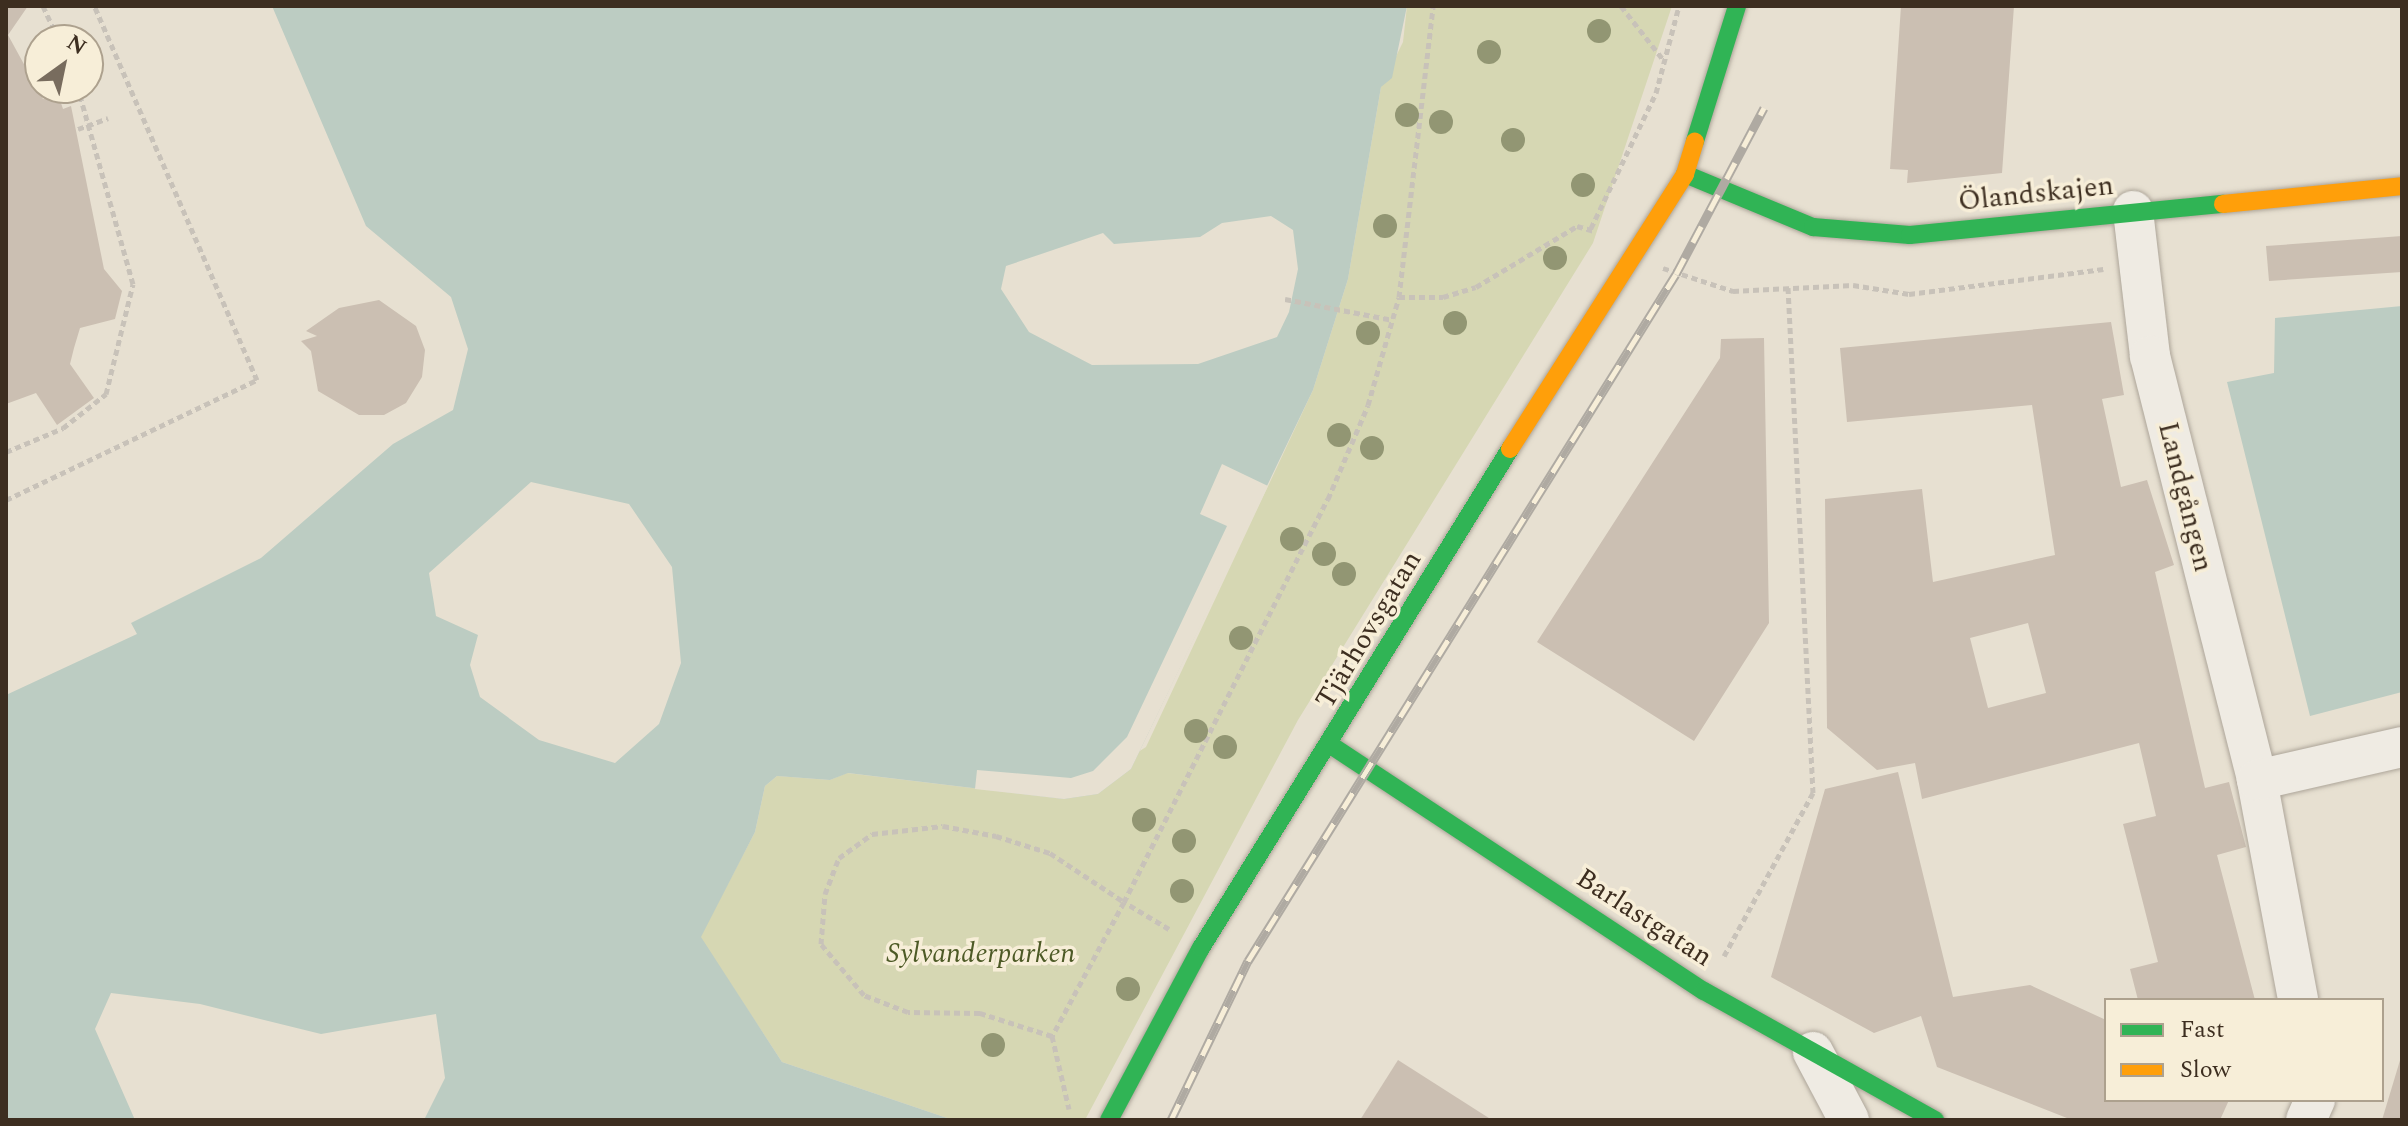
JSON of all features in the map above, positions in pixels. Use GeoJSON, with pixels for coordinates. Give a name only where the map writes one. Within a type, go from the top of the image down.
{"type":"FeatureCollection","features":[{"type":"Feature","properties":{"kind":"street","name":"Tjärhovsgatan"},"geometry":{"type":"LineString","coordinates":[[1109,1120],[1201,948],[1332,746],[1629,252],[1685,174],[1737,6]]}},
{"type":"Feature","properties":{"kind":"street","name":"Ölandskajen"},"geometry":{"type":"LineString","coordinates":[[1685,174],[1813,227],[1910,235],[2402,186]]}},
{"type":"Feature","properties":{"kind":"street","name":"Landgången"},"geometry":{"type":"LineString","coordinates":[[2133,211],[2150,356],[2257,780],[2298,998]]}},
{"type":"Feature","properties":{"kind":"street","name":"Barlastgatan"},"geometry":{"type":"LineString","coordinates":[[1332,746],[1704,991],[1935,1120]]}},
{"type":"Feature","properties":{"kind":"street"},"geometry":{"type":"LineString","coordinates":[[2257,780],[2402,747]]}},
{"type":"Feature","properties":{"kind":"street"},"geometry":{"type":"LineString","coordinates":[[1813,1052],[1849,1120]]}},
{"type":"Feature","properties":{"kind":"path"},"geometry":{"type":"LineString","coordinates":[[6,500],[257,380],[94,6]]}},
{"type":"Feature","properties":{"kind":"path"},"geometry":{"type":"LineString","coordinates":[[1072,1120],[1052,1036],[1124,902],[1328,499],[1393,320],[1399,297],[1433,6]]}},
{"type":"Feature","properties":{"kind":"path"},"geometry":{"type":"LineString","coordinates":[[1621,6],[1666,63]]}},
{"type":"Feature","properties":{"kind":"path"},"geometry":{"type":"LineString","coordinates":[[1399,297],[1443,297],[1476,287],[1577,226],[1591,228],[1624,171],[1666,63],[1679,6]]}},
{"type":"Feature","properties":{"kind":"path"},"geometry":{"type":"LineString","coordinates":[[6,452],[63,428],[106,394],[133,284],[82,104]]}},
{"type":"Feature","properties":{"kind":"path"},"geometry":{"type":"LineString","coordinates":[[78,129],[108,118]]}},
{"type":"Feature","properties":{"kind":"path"},"geometry":{"type":"LineString","coordinates":[[1704,991],[1813,793],[1788,288]]}},
{"type":"Feature","properties":{"kind":"path"},"geometry":{"type":"LineString","coordinates":[[1285,299],[1393,320]]}},
{"type":"Feature","properties":{"kind":"path"},"geometry":{"type":"LineString","coordinates":[[1052,1036],[980,1013],[908,1012],[864,995],[821,944],[825,894],[839,858],[872,834],[943,826],[1050,853],[1201,948]]}},
{"type":"Feature","properties":{"kind":"green space","name":"Sylvanderparken"},"geometry":{"type":"Polygon","coordinates":[[[1407,6],[1672,6],[1593,243],[1298,720],[1085,1120],[953,1120],[782,1062],[700,937],[755,832],[765,786],[777,776],[830,780],[847,773],[1064,799],[1146,747],[1313,390],[1348,279],[1381,87],[1403,42],[1407,6]]]}},
{"type":"Feature","properties":{"kind":"shaded area"},"geometry":{"type":"Polygon","coordinates":[[[272,6],[1407,6],[1392,78],[1381,87],[1348,279],[1313,390],[1131,769],[1098,794],[1064,799],[848,773],[830,780],[777,776],[765,786],[755,832],[701,937],[782,1062],[953,1120],[424,1120],[445,1078],[436,1014],[321,1034],[200,1004],[111,993],[95,1029],[135,1120],[6,1120],[6,695],[137,634],[131,623],[261,558],[393,444],[453,410],[468,349],[451,297],[366,226],[272,6]],[[1271,216],[1222,223],[1200,237],[1114,244],[1103,233],[1006,266],[1001,289],[1029,332],[1092,365],[1198,364],[1277,337],[1289,312],[1298,269],[1293,230],[1271,216]],[[531,482],[429,573],[436,616],[478,635],[470,665],[480,697],[539,740],[615,763],[659,724],[681,663],[672,567],[629,504],[531,482]]]}},
{"type":"Feature","properties":{"kind":"shaded area"},"geometry":{"type":"Polygon","coordinates":[[[2402,306],[2402,692],[2310,716],[2227,382],[2274,373],[2275,318],[2402,306]]]}},
{"type":"Feature","properties":{"kind":"pier"},"geometry":{"type":"Polygon","coordinates":[[[1222,464],[1268,486],[1131,769],[1098,794],[1064,799],[975,789],[977,770],[1071,778],[1093,771],[1127,737],[1227,526],[1200,514],[1222,464]]]}},
{"type":"Feature","properties":{"kind":"building"},"geometry":{"type":"Polygon","coordinates":[[[6,6],[28,6],[8,35],[24,64],[24,104],[61,104],[63,109],[71,106],[104,269],[122,291],[115,319],[80,328],[70,364],[94,398],[57,425],[36,393],[6,404],[6,6]]]}},
{"type":"Feature","properties":{"kind":"building"},"geometry":{"type":"Polygon","coordinates":[[[1901,6],[2014,6],[2002,173],[1907,183],[1908,170],[1890,169],[1901,6]]]}},
{"type":"Feature","properties":{"kind":"building"},"geometry":{"type":"Polygon","coordinates":[[[2402,236],[2402,272],[2269,281],[2266,246],[2402,236]]]}},
{"type":"Feature","properties":{"kind":"building"},"geometry":{"type":"Polygon","coordinates":[[[379,300],[416,326],[425,350],[422,377],[406,403],[384,415],[359,415],[318,391],[311,351],[301,341],[317,336],[306,331],[339,308],[379,300]]]}},
{"type":"Feature","properties":{"kind":"building"},"geometry":{"type":"Polygon","coordinates":[[[2111,322],[2124,395],[2102,399],[2121,487],[2147,480],[2174,565],[2155,572],[2205,788],[2229,782],[2246,847],[2217,855],[2254,998],[2137,998],[2130,969],[2158,962],[2123,824],[2156,816],[2139,743],[1922,799],[1915,763],[1877,770],[1827,728],[1825,499],[1922,489],[1933,582],[2055,555],[2032,405],[1847,422],[1840,348],[2111,322]],[[2028,623],[1970,638],[1988,708],[2046,693],[2028,623]]]}},
{"type":"Feature","properties":{"kind":"building"},"geometry":{"type":"Polygon","coordinates":[[[1764,338],[1769,623],[1694,741],[1537,642],[1720,358],[1721,339],[1764,338]]]}},
{"type":"Feature","properties":{"kind":"building"},"geometry":{"type":"Polygon","coordinates":[[[1898,772],[1953,997],[2030,985],[2104,1019],[2104,1102],[2228,1102],[2220,1120],[2072,1120],[1937,1067],[1921,1016],[1874,1033],[1771,977],[1825,789],[1898,772]]]}},
{"type":"Feature","properties":{"kind":"building"},"geometry":{"type":"Polygon","coordinates":[[[2401,1057],[2402,1120],[2382,1120],[2401,1057]]]}},
{"type":"Feature","properties":{"kind":"building"},"geometry":{"type":"Polygon","coordinates":[[[1398,1060],[1492,1120],[1360,1120],[1398,1060]]]}},
{"type":"Feature","properties":{"kind":"railway"},"geometry":{"type":"LineString","coordinates":[[1171,1120],[1248,961],[1676,274],[1764,108]]}},
{"type":"Feature","properties":{"kind":"traffic: fast"},"geometry":{"type":"LineString","coordinates":[[1695,141],[1737,6]]}},
{"type":"Feature","properties":{"kind":"traffic: fast"},"geometry":{"type":"LineString","coordinates":[[1685,174],[1813,227],[1910,235],[2223,204]]}},
{"type":"Feature","properties":{"kind":"traffic: fast"},"geometry":{"type":"LineString","coordinates":[[1109,1120],[1201,948],[1510,449]]}},
{"type":"Feature","properties":{"kind":"traffic: fast"},"geometry":{"type":"LineString","coordinates":[[1332,746],[1704,991],[1935,1120]]}},
{"type":"Feature","properties":{"kind":"traffic: slow"},"geometry":{"type":"LineString","coordinates":[[1510,449],[1685,174],[1695,141]]}},
{"type":"Feature","properties":{"kind":"traffic: slow"},"geometry":{"type":"LineString","coordinates":[[2223,204],[2402,186]]}}]}
